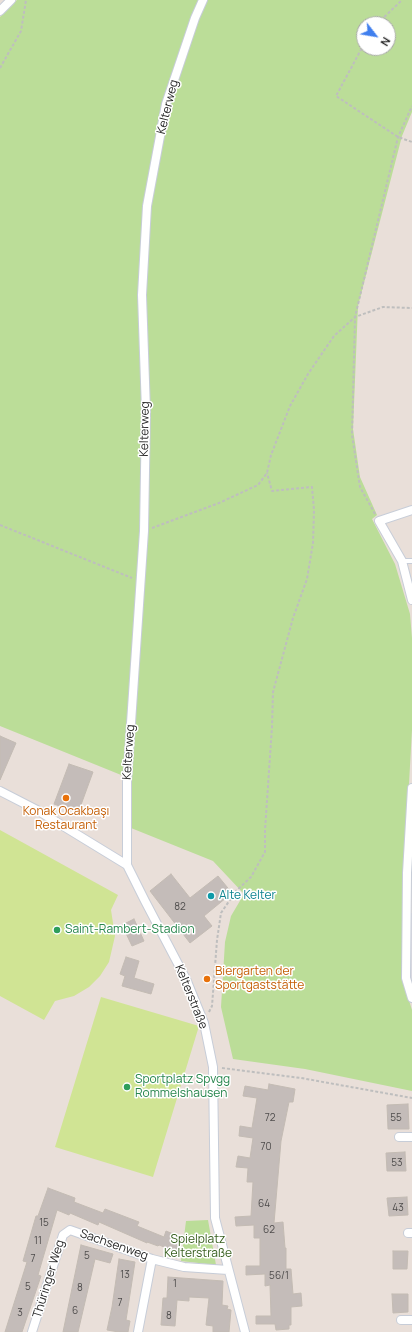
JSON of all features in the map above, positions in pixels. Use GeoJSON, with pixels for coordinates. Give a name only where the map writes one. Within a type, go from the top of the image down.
{"type":"FeatureCollection","features":[{"type":"Feature","properties":{"kind":"street"},"geometry":{"type":"LineString","coordinates":[[0,12],[11,0]]}},
{"type":"Feature","properties":{"kind":"street","name":"Kelterweg"},"geometry":{"type":"LineString","coordinates":[[127,865],[127,782],[144,531],[146,411],[142,295],[147,206],[166,104],[195,18],[203,0]]}},
{"type":"Feature","properties":{"kind":"street"},"geometry":{"type":"LineString","coordinates":[[412,510],[379,520],[402,561],[412,600]]}},
{"type":"Feature","properties":{"kind":"street"},"geometry":{"type":"LineString","coordinates":[[412,788],[407,873],[406,978],[412,998]]}},
{"type":"Feature","properties":{"kind":"street"},"geometry":{"type":"LineString","coordinates":[[0,791],[38,810],[127,865]]}},
{"type":"Feature","properties":{"kind":"street","name":"Kelterstraße"},"geometry":{"type":"LineString","coordinates":[[127,865],[186,979],[204,1023],[212,1067],[215,1218],[245,1332]]}},
{"type":"Feature","properties":{"kind":"street"},"geometry":{"type":"LineString","coordinates":[[399,1137],[412,1137]]}},
{"type":"Feature","properties":{"kind":"street","name":"Sachsenweg"},"geometry":{"type":"LineString","coordinates":[[70,1230],[152,1259],[184,1267],[228,1270]]}},
{"type":"Feature","properties":{"kind":"street","name":"Thüringer Weg"},"geometry":{"type":"LineString","coordinates":[[32,1332],[62,1235],[70,1230]]}},
{"type":"Feature","properties":{"kind":"street"},"geometry":{"type":"LineString","coordinates":[[138,1332],[152,1259]]}},
{"type":"Feature","properties":{"kind":"street"},"geometry":{"type":"LineString","coordinates":[[401,1320],[412,1320]]}},
{"type":"Feature","properties":{"kind":"lane"},"geometry":{"type":"LineString","coordinates":[[402,561],[412,561]]}},
{"type":"Feature","properties":{"kind":"path"},"geometry":{"type":"LineString","coordinates":[[0,68],[21,31],[26,0]]}},
{"type":"Feature","properties":{"kind":"path"},"geometry":{"type":"LineString","coordinates":[[385,16],[402,0]]}},
{"type":"Feature","properties":{"kind":"path"},"geometry":{"type":"LineString","coordinates":[[358,56],[336,96],[398,137],[412,142]]}},
{"type":"Feature","properties":{"kind":"path"},"geometry":{"type":"LineString","coordinates":[[379,520],[360,487],[352,435],[355,317],[398,137],[412,106]]}},
{"type":"Feature","properties":{"kind":"path"},"geometry":{"type":"LineString","coordinates":[[144,531],[219,503],[258,484],[267,473],[271,455],[290,406],[308,374],[334,336],[355,317],[384,307],[412,308]]}},
{"type":"Feature","properties":{"kind":"path"},"geometry":{"type":"LineString","coordinates":[[204,1023],[212,1006],[217,940],[221,913],[236,892],[252,877],[265,852],[273,692],[293,618],[307,580],[313,543],[314,510],[312,487],[272,491],[267,473]]}},
{"type":"Feature","properties":{"kind":"path"},"geometry":{"type":"LineString","coordinates":[[0,525],[140,581]]}},
{"type":"Feature","properties":{"kind":"path"},"geometry":{"type":"LineString","coordinates":[[212,1067],[230,1068],[301,1078],[412,1098]]}},
{"type":"Feature","properties":{"kind":"shaded area"},"geometry":{"type":"Polygon","coordinates":[[[410,913],[412,913],[412,988],[409,979],[410,913]]]}},
{"type":"Feature","properties":{"kind":"green space"},"geometry":{"type":"Polygon","coordinates":[[[17,0],[412,0],[412,112],[402,136],[358,306],[353,429],[360,477],[377,515],[372,519],[395,564],[410,614],[412,638],[412,730],[404,873],[402,978],[412,1010],[412,1091],[305,1069],[233,1059],[221,1007],[225,942],[231,916],[244,894],[213,861],[131,828],[131,779],[0,726],[0,17],[17,0]]]}},
{"type":"Feature","properties":{"kind":"green space","name":"Saint-Rambert-Stadion"},"geometry":{"type":"Polygon","coordinates":[[[0,830],[118,895],[111,910],[115,936],[109,962],[100,976],[89,987],[74,996],[55,1001],[44,1020],[0,996],[0,830]]]}},
{"type":"Feature","properties":{"kind":"green space","name":"Sportplatz Spvgg Rommelshausen"},"geometry":{"type":"Polygon","coordinates":[[[101,997],[199,1026],[153,1177],[55,1147],[101,997]]]}},
{"type":"Feature","properties":{"kind":"green space","name":"Spielplatz Kelterstraße"},"geometry":{"type":"Polygon","coordinates":[[[208,1220],[216,1265],[181,1261],[186,1221],[208,1220]]]}},
{"type":"Feature","properties":{"kind":"building"},"geometry":{"type":"Polygon","coordinates":[[[0,736],[16,743],[0,780],[0,736]]]}},
{"type":"Feature","properties":{"kind":"building"},"geometry":{"type":"Polygon","coordinates":[[[69,764],[93,772],[78,813],[54,804],[69,764]]]}},
{"type":"Feature","properties":{"kind":"building"},"geometry":{"type":"Polygon","coordinates":[[[171,874],[190,898],[218,876],[232,893],[204,916],[212,926],[190,943],[150,891],[171,874]]]}},
{"type":"Feature","properties":{"kind":"building"},"geometry":{"type":"Polygon","coordinates":[[[134,919],[144,941],[132,946],[122,925],[134,919]]]}},
{"type":"Feature","properties":{"kind":"building"},"geometry":{"type":"Polygon","coordinates":[[[126,957],[139,961],[134,978],[154,984],[151,994],[122,986],[125,976],[120,974],[126,957]]]}},
{"type":"Feature","properties":{"kind":"building"},"geometry":{"type":"Polygon","coordinates":[[[269,1084],[295,1089],[293,1102],[289,1102],[281,1141],[274,1223],[283,1222],[286,1248],[286,1269],[291,1269],[293,1294],[301,1293],[302,1306],[291,1307],[291,1325],[289,1325],[289,1329],[276,1330],[275,1324],[256,1324],[256,1316],[271,1316],[270,1285],[265,1286],[265,1274],[246,1275],[246,1266],[260,1266],[260,1238],[254,1238],[254,1225],[236,1226],[235,1217],[251,1216],[253,1182],[247,1182],[248,1168],[236,1167],[238,1156],[250,1158],[253,1138],[239,1136],[240,1126],[252,1128],[257,1098],[243,1096],[245,1086],[268,1090],[269,1084]]]}},
{"type":"Feature","properties":{"kind":"building"},"geometry":{"type":"Polygon","coordinates":[[[408,1104],[409,1129],[388,1129],[387,1105],[408,1104]]]}},
{"type":"Feature","properties":{"kind":"building"},"geometry":{"type":"Polygon","coordinates":[[[405,1152],[406,1171],[387,1171],[386,1153],[405,1152]]]}},
{"type":"Feature","properties":{"kind":"building"},"geometry":{"type":"Polygon","coordinates":[[[48,1188],[75,1198],[74,1202],[103,1213],[105,1209],[139,1222],[137,1226],[164,1237],[166,1231],[183,1238],[177,1252],[159,1245],[147,1243],[99,1222],[98,1225],[70,1213],[69,1215],[57,1210],[38,1275],[41,1276],[22,1332],[5,1332],[27,1262],[23,1261],[36,1216],[38,1216],[48,1188]]]}},
{"type":"Feature","properties":{"kind":"building"},"geometry":{"type":"Polygon","coordinates":[[[407,1197],[408,1215],[389,1216],[387,1198],[407,1197]]]}},
{"type":"Feature","properties":{"kind":"building"},"geometry":{"type":"Polygon","coordinates":[[[81,1245],[113,1254],[110,1263],[95,1259],[78,1332],[63,1332],[81,1245]]]}},
{"type":"Feature","properties":{"kind":"building"},"geometry":{"type":"Polygon","coordinates":[[[393,1251],[408,1251],[407,1269],[393,1269],[393,1251]]]}},
{"type":"Feature","properties":{"kind":"building"},"geometry":{"type":"Polygon","coordinates":[[[119,1259],[135,1262],[126,1320],[130,1321],[128,1332],[107,1330],[119,1259]]]}},
{"type":"Feature","properties":{"kind":"building"},"geometry":{"type":"Polygon","coordinates":[[[168,1277],[223,1281],[222,1305],[228,1306],[227,1309],[231,1310],[229,1332],[213,1332],[213,1326],[206,1325],[209,1298],[189,1297],[189,1301],[177,1300],[175,1326],[161,1325],[163,1298],[167,1298],[168,1277]]]}},
{"type":"Feature","properties":{"kind":"building"},"geometry":{"type":"Polygon","coordinates":[[[392,1294],[408,1294],[408,1312],[393,1313],[392,1294]]]}},
{"type":"Feature","properties":{"kind":"place","name":"Konak Ocakbaşı Restaurant"},"geometry":{"type":"Point","coordinates":[66,798]}},
{"type":"Feature","properties":{"kind":"place","name":"Alte Kelter"},"geometry":{"type":"Point","coordinates":[211,896]}},
{"type":"Feature","properties":{"kind":"place","name":"Saint-Rambert-Stadion"},"geometry":{"type":"Point","coordinates":[57,930]}},
{"type":"Feature","properties":{"kind":"place","name":"Biergarten der Sportgaststätte"},"geometry":{"type":"Point","coordinates":[207,979]}},
{"type":"Feature","properties":{"kind":"place","name":"Sportplatz Spvgg Rommelshausen"},"geometry":{"type":"Point","coordinates":[127,1087]}}]}
